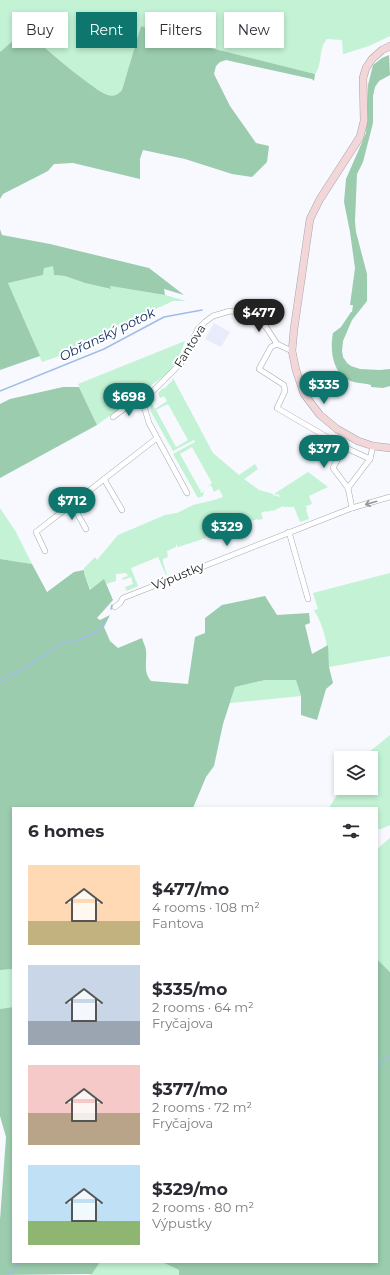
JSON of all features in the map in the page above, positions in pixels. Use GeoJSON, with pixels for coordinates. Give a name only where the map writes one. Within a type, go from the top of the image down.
{"type":"FeatureCollection","features":[{"type":"Feature","properties":{"kind":"main road"},"geometry":{"type":"LineString","coordinates":[[390,46],[382,50],[372,59],[366,68],[362,78],[364,121],[360,137],[320,199],[310,219],[292,351],[296,370],[304,394],[320,415],[337,429],[358,441],[372,446],[390,448]]}},
{"type":"Feature","properties":{"kind":"street","name":"Fantova"},"geometry":{"type":"LineString","coordinates":[[146,401],[148,396],[181,363],[198,329],[213,316],[230,311],[250,313],[266,327],[277,344]]}},
{"type":"Feature","properties":{"kind":"street"},"geometry":{"type":"LineString","coordinates":[[292,351],[277,344],[271,347],[259,369],[284,385],[285,391],[277,408],[370,459]]}},
{"type":"Feature","properties":{"kind":"street"},"geometry":{"type":"LineString","coordinates":[[113,417],[133,402],[146,401],[144,411],[149,423],[187,493]]}},
{"type":"Feature","properties":{"kind":"street"},"geometry":{"type":"LineString","coordinates":[[45,551],[36,532],[157,438]]}},
{"type":"Feature","properties":{"kind":"street"},"geometry":{"type":"LineString","coordinates":[[344,446],[333,468],[348,488],[352,508]]}},
{"type":"Feature","properties":{"kind":"street"},"geometry":{"type":"LineString","coordinates":[[348,488],[370,459],[372,446]]}},
{"type":"Feature","properties":{"kind":"street"},"geometry":{"type":"LineString","coordinates":[[104,479],[122,510]]}},
{"type":"Feature","properties":{"kind":"street","name":"Výpustky"},"geometry":{"type":"LineString","coordinates":[[115,607],[123,598],[352,508],[390,497]]}},
{"type":"Feature","properties":{"kind":"street"},"geometry":{"type":"LineString","coordinates":[[72,504],[86,529]]}},
{"type":"Feature","properties":{"kind":"street"},"geometry":{"type":"LineString","coordinates":[[290,532],[308,599]]}},
{"type":"Feature","properties":{"kind":"shaded area"},"geometry":{"type":"Polygon","coordinates":[[[214,323],[230,332],[221,347],[205,339],[214,323]]]}},
{"type":"Feature","properties":{"kind":"green space"},"geometry":{"type":"Polygon","coordinates":[[[0,0],[390,0],[390,36],[369,46],[344,54],[342,40],[327,39],[322,47],[319,66],[315,74],[211,48],[216,48],[216,12],[145,12],[145,27],[141,26],[137,39],[137,12],[76,12],[76,48],[134,48],[122,90],[113,96],[105,94],[80,77],[46,48],[68,48],[68,12],[12,12],[12,41],[0,52],[0,0]]]}},
{"type":"Feature","properties":{"kind":"green space"},"geometry":{"type":"Polygon","coordinates":[[[141,26],[145,27],[145,48],[211,48],[315,74],[314,81],[312,79],[226,60],[220,62],[216,66],[214,74],[230,106],[256,143],[269,146],[267,162],[252,177],[232,174],[185,159],[143,150],[140,159],[140,179],[73,163],[54,164],[48,171],[3,194],[0,199],[0,52],[12,41],[12,48],[45,48],[95,88],[110,96],[118,94],[122,90],[134,48],[137,48],[137,39],[141,26]]]}},
{"type":"Feature","properties":{"kind":"green space"},"geometry":{"type":"Polygon","coordinates":[[[389,55],[390,75],[379,81],[375,87],[373,96],[373,123],[363,162],[357,174],[355,221],[356,232],[367,274],[367,301],[352,320],[343,341],[342,351],[343,357],[351,366],[360,369],[390,369],[390,386],[383,388],[371,387],[371,385],[346,379],[341,375],[333,358],[332,345],[333,333],[341,327],[352,312],[353,305],[350,305],[355,268],[344,202],[346,179],[366,133],[368,85],[373,65],[389,55]]]}},
{"type":"Feature","properties":{"kind":"green space"},"geometry":{"type":"Polygon","coordinates":[[[0,229],[2,235],[50,244],[149,268],[184,295],[164,289],[165,295],[110,286],[111,289],[85,283],[65,276],[54,275],[53,266],[44,268],[43,275],[8,283],[40,356],[0,370],[0,229]]]}},
{"type":"Feature","properties":{"kind":"green space"},"geometry":{"type":"Polygon","coordinates":[[[53,265],[54,275],[65,276],[110,289],[110,286],[165,295],[186,301],[173,301],[147,313],[99,339],[42,362],[8,283],[43,275],[44,268],[53,265]]]}},
{"type":"Feature","properties":{"kind":"green space"},"geometry":{"type":"Polygon","coordinates":[[[185,341],[178,359],[168,373],[97,425],[78,384],[185,341]]]}},
{"type":"Feature","properties":{"kind":"green space"},"geometry":{"type":"Polygon","coordinates":[[[173,378],[213,453],[239,475],[255,464],[258,469],[244,479],[259,490],[280,497],[279,495],[274,494],[308,472],[328,487],[309,496],[312,504],[306,506],[306,510],[309,519],[300,522],[294,507],[283,506],[273,511],[261,513],[263,519],[245,523],[244,520],[244,523],[225,529],[223,524],[215,528],[216,531],[211,533],[209,531],[210,535],[206,536],[206,538],[178,547],[176,544],[176,547],[167,551],[168,557],[163,559],[163,562],[167,575],[158,557],[131,568],[138,586],[127,591],[125,587],[133,584],[131,577],[123,580],[122,578],[128,576],[126,573],[116,574],[116,581],[106,584],[111,596],[96,603],[84,573],[84,568],[95,557],[97,560],[118,535],[165,515],[177,513],[193,505],[223,497],[219,489],[214,492],[211,485],[207,487],[212,483],[192,447],[180,454],[200,490],[203,489],[200,491],[201,493],[204,491],[203,496],[198,498],[173,454],[195,442],[194,440],[173,451],[151,412],[150,406],[154,397],[156,400],[152,403],[155,409],[167,401],[164,396],[160,398],[158,393],[172,381],[173,378]],[[168,404],[156,410],[176,447],[188,440],[168,404]]]}},
{"type":"Feature","properties":{"kind":"green space"},"geometry":{"type":"Polygon","coordinates":[[[63,387],[79,387],[97,425],[0,478],[0,404],[10,399],[63,387]]]}},
{"type":"Feature","properties":{"kind":"green space"},"geometry":{"type":"Polygon","coordinates":[[[0,508],[16,532],[32,564],[0,559],[0,508]]]}},
{"type":"Feature","properties":{"kind":"green space"},"geometry":{"type":"Polygon","coordinates":[[[0,559],[32,564],[47,592],[74,572],[84,570],[90,590],[104,579],[113,600],[97,618],[100,620],[110,615],[104,627],[110,641],[118,648],[142,638],[146,649],[146,670],[151,681],[188,684],[195,637],[205,633],[205,618],[222,605],[265,596],[277,615],[309,613],[310,623],[305,625],[312,654],[328,645],[329,667],[333,683],[326,689],[317,720],[301,715],[301,696],[296,680],[265,680],[235,687],[223,724],[214,766],[206,777],[193,807],[12,807],[12,969],[0,970],[0,559]]]}},
{"type":"Feature","properties":{"kind":"green space"},"geometry":{"type":"Polygon","coordinates":[[[390,573],[390,656],[329,667],[325,637],[321,624],[314,610],[318,609],[313,593],[390,573]]]}},
{"type":"Feature","properties":{"kind":"green space"},"geometry":{"type":"Polygon","coordinates":[[[265,680],[296,680],[301,696],[230,703],[235,687],[265,680]]]}},
{"type":"Feature","properties":{"kind":"green space"},"geometry":{"type":"Polygon","coordinates":[[[390,735],[390,825],[378,829],[378,807],[330,807],[337,795],[378,795],[378,751],[371,751],[390,735]]]}},
{"type":"Feature","properties":{"kind":"green space"},"geometry":{"type":"Polygon","coordinates":[[[390,838],[390,972],[378,960],[378,848],[390,838]]]}},
{"type":"Feature","properties":{"kind":"green space"},"geometry":{"type":"Polygon","coordinates":[[[378,960],[390,972],[390,1275],[179,1275],[179,1270],[164,1263],[378,1263],[378,960]]]}},
{"type":"Feature","properties":{"kind":"green space"},"geometry":{"type":"Polygon","coordinates":[[[12,969],[12,1007],[0,1009],[0,970],[12,969]]]}},
{"type":"Feature","properties":{"kind":"green space"},"geometry":{"type":"Polygon","coordinates":[[[12,1007],[12,1263],[99,1263],[92,1274],[0,1275],[0,1220],[6,1137],[0,1116],[0,1009],[12,1007]]]}},
{"type":"Feature","properties":{"kind":"green space"},"geometry":{"type":"Polygon","coordinates":[[[99,1263],[164,1263],[179,1270],[179,1275],[88,1275],[92,1274],[99,1263]]]}},
{"type":"Feature","properties":{"kind":"waterway","name":"Obřanský potok"},"geometry":{"type":"LineString","coordinates":[[0,391],[104,349],[164,317],[202,310]]}},
{"type":"Feature","properties":{"kind":"waterway"},"geometry":{"type":"LineString","coordinates":[[111,609],[112,605]]}},
{"type":"Feature","properties":{"kind":"waterway"},"geometry":{"type":"LineString","coordinates":[[0,682],[49,653],[62,643],[75,641],[92,634],[100,629],[105,621]]}},
{"type":"Feature","properties":{"kind":"waterway"},"geometry":{"type":"LineString","coordinates":[[378,1065],[390,1056]]}},
{"type":"Feature","properties":{"kind":"waterway"},"geometry":{"type":"LineString","coordinates":[[8,1275],[21,1263]]}}]}
